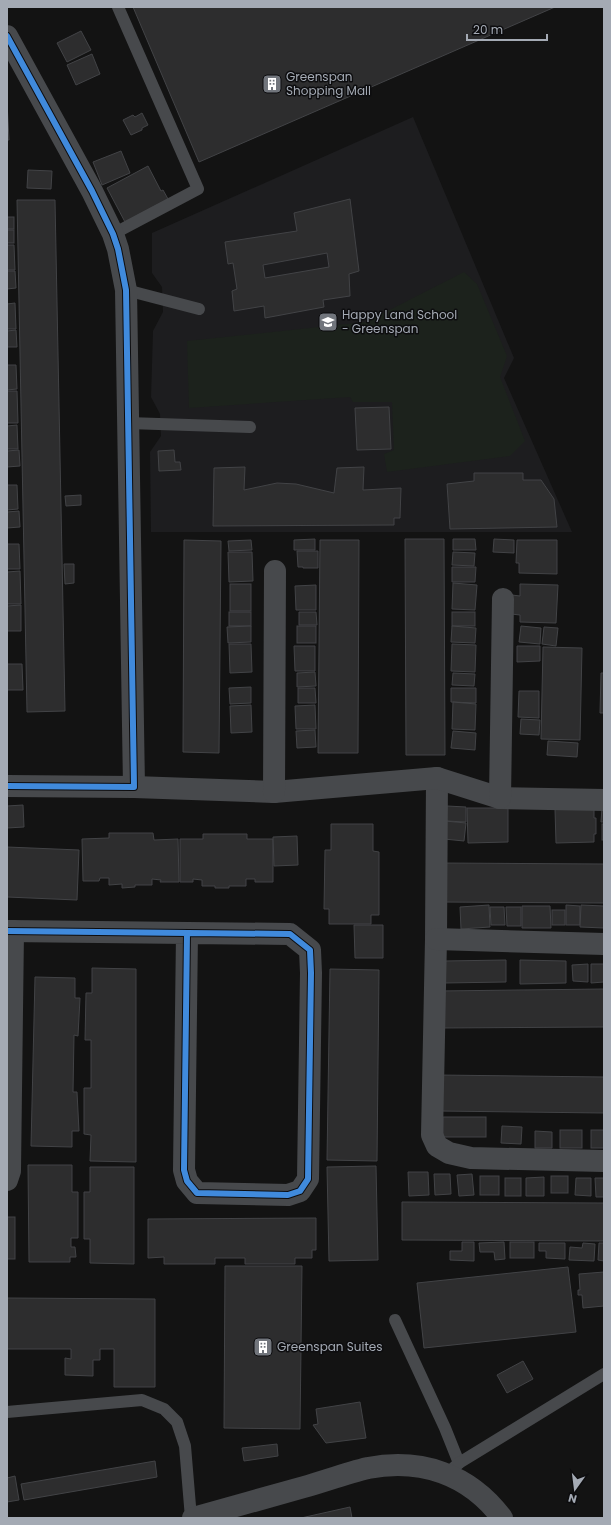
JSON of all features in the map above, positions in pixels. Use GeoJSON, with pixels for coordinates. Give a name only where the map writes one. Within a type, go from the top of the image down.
{"type":"FeatureCollection","features":[{"type":"Feature","properties":{"kind":"street"},"geometry":{"type":"LineString","coordinates":[[7,36],[92,191],[113,234],[118,248],[126,290],[132,768],[134,787]]}},
{"type":"Feature","properties":{"kind":"street"},"geometry":{"type":"LineString","coordinates":[[274,792],[275,571]]}},
{"type":"Feature","properties":{"kind":"street"},"geometry":{"type":"LineString","coordinates":[[500,798],[503,599]]}},
{"type":"Feature","properties":{"kind":"street"},"geometry":{"type":"LineString","coordinates":[[7,786],[134,787],[274,792],[437,778],[500,798],[604,800]]}},
{"type":"Feature","properties":{"kind":"street"},"geometry":{"type":"LineString","coordinates":[[437,778],[436,939],[432,1134],[437,1146],[449,1153],[471,1158],[604,1161]]}},
{"type":"Feature","properties":{"kind":"street"},"geometry":{"type":"LineString","coordinates":[[7,1180],[10,1171],[10,931],[290,934],[310,950],[311,974],[308,1179],[300,1191],[288,1195],[197,1193],[187,1181],[184,1170],[187,933]]}},
{"type":"Feature","properties":{"kind":"street"},"geometry":{"type":"LineString","coordinates":[[436,939],[604,944]]}},
{"type":"Feature","properties":{"kind":"street"},"geometry":{"type":"LineString","coordinates":[[192,1518],[369,1468],[408,1465],[435,1469],[453,1468],[496,1510],[502,1518]]}},
{"type":"Feature","properties":{"kind":"lane"},"geometry":{"type":"LineString","coordinates":[[113,234],[198,188],[118,7]]}},
{"type":"Feature","properties":{"kind":"lane"},"geometry":{"type":"LineString","coordinates":[[126,290],[199,309]]}},
{"type":"Feature","properties":{"kind":"lane"},"geometry":{"type":"LineString","coordinates":[[128,423],[250,427]]}},
{"type":"Feature","properties":{"kind":"lane"},"geometry":{"type":"LineString","coordinates":[[395,1320],[445,1428],[453,1468],[604,1374]]}},
{"type":"Feature","properties":{"kind":"lane"},"geometry":{"type":"LineString","coordinates":[[7,1412],[142,1400],[164,1409],[177,1422],[185,1446],[192,1518]]}},
{"type":"Feature","properties":{"kind":"shaded area","name":"Happy Land School - Greenspan"},"geometry":{"type":"Polygon","coordinates":[[[413,117],[514,358],[504,378],[572,532],[151,532],[150,452],[161,436],[160,414],[151,397],[153,331],[163,312],[162,287],[152,273],[152,233],[413,117]]]}},
{"type":"Feature","properties":{"kind":"shaded area"},"geometry":{"type":"Polygon","coordinates":[[[464,272],[477,284],[507,356],[500,377],[525,441],[510,456],[387,472],[384,454],[394,450],[392,402],[353,402],[350,397],[189,408],[187,341],[366,322],[464,272]]]}},
{"type":"Feature","properties":{"kind":"building","name":"Greenspan Shopping Mall"},"geometry":{"type":"Polygon","coordinates":[[[133,7],[555,7],[199,162],[133,7]]]}},
{"type":"Feature","properties":{"kind":"building"},"geometry":{"type":"Polygon","coordinates":[[[81,31],[91,50],[67,62],[57,43],[81,31]]]}},
{"type":"Feature","properties":{"kind":"building"},"geometry":{"type":"Polygon","coordinates":[[[92,54],[100,74],[76,85],[67,65],[92,54]]]}},
{"type":"Feature","properties":{"kind":"building"},"geometry":{"type":"Polygon","coordinates":[[[7,102],[9,140],[7,140],[7,102]]]}},
{"type":"Feature","properties":{"kind":"building"},"geometry":{"type":"Polygon","coordinates":[[[142,113],[148,125],[142,128],[142,130],[131,135],[123,120],[133,115],[135,117],[142,113]]]}},
{"type":"Feature","properties":{"kind":"building"},"geometry":{"type":"Polygon","coordinates":[[[121,151],[130,173],[102,185],[93,162],[121,151]]]}},
{"type":"Feature","properties":{"kind":"building"},"geometry":{"type":"Polygon","coordinates":[[[148,166],[161,191],[163,190],[168,199],[125,222],[107,188],[148,166]]]}},
{"type":"Feature","properties":{"kind":"building"},"geometry":{"type":"Polygon","coordinates":[[[28,170],[52,171],[51,189],[27,188],[28,170]]]}},
{"type":"Feature","properties":{"kind":"building"},"geometry":{"type":"Polygon","coordinates":[[[350,199],[359,271],[349,274],[350,296],[323,300],[324,307],[265,318],[264,306],[234,311],[232,291],[237,289],[233,263],[228,264],[225,242],[297,231],[294,213],[350,199]],[[327,253],[263,265],[265,278],[329,267],[327,253]]]}},
{"type":"Feature","properties":{"kind":"building"},"geometry":{"type":"Polygon","coordinates":[[[17,200],[55,200],[65,711],[27,712],[17,200]]]}},
{"type":"Feature","properties":{"kind":"building"},"geometry":{"type":"Polygon","coordinates":[[[7,217],[14,217],[14,229],[7,229],[7,217]]]}},
{"type":"Feature","properties":{"kind":"building"},"geometry":{"type":"Polygon","coordinates":[[[7,230],[14,230],[14,243],[7,243],[7,230]]]}},
{"type":"Feature","properties":{"kind":"building"},"geometry":{"type":"Polygon","coordinates":[[[7,245],[14,245],[15,270],[7,270],[7,245]]]}},
{"type":"Feature","properties":{"kind":"building"},"geometry":{"type":"Polygon","coordinates":[[[7,271],[15,271],[16,288],[7,289],[7,271]]]}},
{"type":"Feature","properties":{"kind":"building"},"geometry":{"type":"Polygon","coordinates":[[[15,303],[16,329],[7,329],[7,304],[15,303]]]}},
{"type":"Feature","properties":{"kind":"building"},"geometry":{"type":"Polygon","coordinates":[[[16,330],[17,347],[7,347],[7,331],[16,330]]]}},
{"type":"Feature","properties":{"kind":"building"},"geometry":{"type":"Polygon","coordinates":[[[7,365],[16,365],[17,389],[7,390],[7,365]]]}},
{"type":"Feature","properties":{"kind":"building"},"geometry":{"type":"Polygon","coordinates":[[[7,391],[17,391],[18,423],[7,423],[7,391]]]}},
{"type":"Feature","properties":{"kind":"building"},"geometry":{"type":"Polygon","coordinates":[[[389,407],[391,449],[357,450],[355,408],[389,407]]]}},
{"type":"Feature","properties":{"kind":"building"},"geometry":{"type":"Polygon","coordinates":[[[17,425],[18,449],[7,449],[7,426],[17,425]]]}},
{"type":"Feature","properties":{"kind":"building"},"geometry":{"type":"Polygon","coordinates":[[[19,450],[20,466],[7,467],[7,451],[19,450]]]}},
{"type":"Feature","properties":{"kind":"building"},"geometry":{"type":"Polygon","coordinates":[[[174,450],[175,462],[180,462],[181,470],[159,471],[158,451],[174,450]]]}},
{"type":"Feature","properties":{"kind":"building"},"geometry":{"type":"Polygon","coordinates":[[[245,467],[244,490],[277,483],[296,484],[334,493],[337,468],[364,467],[363,490],[401,488],[400,518],[394,518],[394,525],[213,526],[214,468],[245,467]]]}},
{"type":"Feature","properties":{"kind":"building"},"geometry":{"type":"Polygon","coordinates":[[[474,473],[523,473],[523,480],[541,480],[554,499],[557,527],[450,529],[447,484],[474,481],[474,473]]]}},
{"type":"Feature","properties":{"kind":"building"},"geometry":{"type":"Polygon","coordinates":[[[7,485],[17,485],[18,509],[7,510],[7,485]]]}},
{"type":"Feature","properties":{"kind":"building"},"geometry":{"type":"Polygon","coordinates":[[[81,495],[81,505],[66,506],[65,496],[81,495]]]}},
{"type":"Feature","properties":{"kind":"building"},"geometry":{"type":"Polygon","coordinates":[[[19,511],[20,527],[7,528],[7,512],[19,511]]]}},
{"type":"Feature","properties":{"kind":"building"},"geometry":{"type":"Polygon","coordinates":[[[315,539],[315,550],[294,550],[294,540],[315,539]]]}},
{"type":"Feature","properties":{"kind":"building"},"geometry":{"type":"Polygon","coordinates":[[[405,539],[444,539],[445,755],[406,755],[405,539]]]}},
{"type":"Feature","properties":{"kind":"building"},"geometry":{"type":"Polygon","coordinates":[[[453,539],[475,539],[476,550],[453,550],[453,539]]]}},
{"type":"Feature","properties":{"kind":"building"},"geometry":{"type":"Polygon","coordinates":[[[494,539],[514,540],[514,553],[493,552],[494,539]]]}},
{"type":"Feature","properties":{"kind":"building"},"geometry":{"type":"Polygon","coordinates":[[[184,540],[221,541],[219,753],[183,752],[184,540]]]}},
{"type":"Feature","properties":{"kind":"building"},"geometry":{"type":"Polygon","coordinates":[[[251,540],[252,550],[229,551],[228,541],[251,540]]]}},
{"type":"Feature","properties":{"kind":"building"},"geometry":{"type":"Polygon","coordinates":[[[320,540],[359,540],[358,753],[318,753],[320,540]]]}},
{"type":"Feature","properties":{"kind":"building"},"geometry":{"type":"Polygon","coordinates":[[[517,540],[557,540],[557,574],[519,573],[519,563],[516,563],[517,540]]]}},
{"type":"Feature","properties":{"kind":"building"},"geometry":{"type":"Polygon","coordinates":[[[7,544],[19,544],[20,569],[7,569],[7,544]]]}},
{"type":"Feature","properties":{"kind":"building"},"geometry":{"type":"Polygon","coordinates":[[[297,551],[318,551],[318,568],[298,567],[297,551]]]}},
{"type":"Feature","properties":{"kind":"building"},"geometry":{"type":"Polygon","coordinates":[[[228,552],[252,552],[253,581],[229,582],[228,552]]]}},
{"type":"Feature","properties":{"kind":"building"},"geometry":{"type":"Polygon","coordinates":[[[453,552],[475,553],[474,566],[452,565],[453,552]]]}},
{"type":"Feature","properties":{"kind":"building"},"geometry":{"type":"Polygon","coordinates":[[[64,564],[74,564],[74,583],[65,584],[64,564]]]}},
{"type":"Feature","properties":{"kind":"building"},"geometry":{"type":"Polygon","coordinates":[[[452,567],[476,567],[475,582],[452,582],[452,567]]]}},
{"type":"Feature","properties":{"kind":"building"},"geometry":{"type":"Polygon","coordinates":[[[20,571],[21,604],[7,604],[7,572],[20,571]]]}},
{"type":"Feature","properties":{"kind":"building"},"geometry":{"type":"Polygon","coordinates":[[[453,583],[477,585],[475,610],[452,609],[453,583]]]}},
{"type":"Feature","properties":{"kind":"building"},"geometry":{"type":"Polygon","coordinates":[[[230,584],[251,584],[251,611],[230,611],[230,584]]]}},
{"type":"Feature","properties":{"kind":"building"},"geometry":{"type":"Polygon","coordinates":[[[520,584],[558,585],[556,623],[520,622],[520,615],[511,614],[512,595],[520,596],[520,584]]]}},
{"type":"Feature","properties":{"kind":"building"},"geometry":{"type":"Polygon","coordinates":[[[316,585],[316,610],[296,610],[295,586],[316,585]]]}},
{"type":"Feature","properties":{"kind":"building"},"geometry":{"type":"Polygon","coordinates":[[[21,605],[21,631],[7,631],[7,606],[21,605]]]}},
{"type":"Feature","properties":{"kind":"building"},"geometry":{"type":"Polygon","coordinates":[[[229,612],[251,612],[251,626],[229,626],[229,612]]]}},
{"type":"Feature","properties":{"kind":"building"},"geometry":{"type":"Polygon","coordinates":[[[299,612],[316,612],[317,625],[299,625],[299,612]]]}},
{"type":"Feature","properties":{"kind":"building"},"geometry":{"type":"Polygon","coordinates":[[[452,612],[475,612],[475,626],[452,626],[452,612]]]}},
{"type":"Feature","properties":{"kind":"building"},"geometry":{"type":"Polygon","coordinates":[[[251,626],[251,642],[228,643],[227,627],[251,626]]]}},
{"type":"Feature","properties":{"kind":"building"},"geometry":{"type":"Polygon","coordinates":[[[297,626],[316,626],[316,643],[297,643],[297,626]]]}},
{"type":"Feature","properties":{"kind":"building"},"geometry":{"type":"Polygon","coordinates":[[[452,626],[476,628],[475,643],[451,642],[452,626]]]}},
{"type":"Feature","properties":{"kind":"building"},"geometry":{"type":"Polygon","coordinates":[[[521,626],[541,628],[540,644],[519,642],[521,626]]]}},
{"type":"Feature","properties":{"kind":"building"},"geometry":{"type":"Polygon","coordinates":[[[544,627],[558,628],[556,646],[542,644],[544,627]]]}},
{"type":"Feature","properties":{"kind":"building"},"geometry":{"type":"Polygon","coordinates":[[[229,644],[251,644],[252,672],[230,673],[229,644]]]}},
{"type":"Feature","properties":{"kind":"building"},"geometry":{"type":"Polygon","coordinates":[[[452,644],[476,645],[475,672],[451,671],[452,644]]]}},
{"type":"Feature","properties":{"kind":"building"},"geometry":{"type":"Polygon","coordinates":[[[294,646],[315,646],[315,671],[295,671],[294,646]]]}},
{"type":"Feature","properties":{"kind":"building"},"geometry":{"type":"Polygon","coordinates":[[[517,646],[540,646],[540,661],[517,662],[517,646]]]}},
{"type":"Feature","properties":{"kind":"building"},"geometry":{"type":"Polygon","coordinates":[[[543,647],[582,648],[580,740],[541,739],[543,647]]]}},
{"type":"Feature","properties":{"kind":"building"},"geometry":{"type":"Polygon","coordinates":[[[7,664],[22,664],[23,690],[7,690],[7,664]]]}},
{"type":"Feature","properties":{"kind":"building"},"geometry":{"type":"Polygon","coordinates":[[[315,672],[316,686],[297,687],[297,673],[315,672]]]}},
{"type":"Feature","properties":{"kind":"building"},"geometry":{"type":"Polygon","coordinates":[[[453,673],[475,674],[474,686],[452,685],[453,673]]]}},
{"type":"Feature","properties":{"kind":"building"},"geometry":{"type":"Polygon","coordinates":[[[601,673],[604,673],[604,713],[600,713],[601,673]]]}},
{"type":"Feature","properties":{"kind":"building"},"geometry":{"type":"Polygon","coordinates":[[[251,687],[251,703],[230,704],[229,688],[251,687]]]}},
{"type":"Feature","properties":{"kind":"building"},"geometry":{"type":"Polygon","coordinates":[[[298,688],[315,688],[316,703],[298,703],[298,688]]]}},
{"type":"Feature","properties":{"kind":"building"},"geometry":{"type":"Polygon","coordinates":[[[451,688],[476,688],[476,703],[451,702],[451,688]]]}},
{"type":"Feature","properties":{"kind":"building"},"geometry":{"type":"Polygon","coordinates":[[[519,691],[539,691],[539,718],[518,717],[519,691]]]}},
{"type":"Feature","properties":{"kind":"building"},"geometry":{"type":"Polygon","coordinates":[[[453,702],[476,704],[475,730],[452,729],[453,702]]]}},
{"type":"Feature","properties":{"kind":"building"},"geometry":{"type":"Polygon","coordinates":[[[251,705],[252,732],[231,733],[230,706],[251,705]]]}},
{"type":"Feature","properties":{"kind":"building"},"geometry":{"type":"Polygon","coordinates":[[[315,705],[316,729],[296,729],[295,706],[315,705]]]}},
{"type":"Feature","properties":{"kind":"building"},"geometry":{"type":"Polygon","coordinates":[[[521,719],[540,720],[539,735],[520,734],[521,719]]]}},
{"type":"Feature","properties":{"kind":"building"},"geometry":{"type":"Polygon","coordinates":[[[315,730],[316,747],[297,748],[296,731],[315,730]]]}},
{"type":"Feature","properties":{"kind":"building"},"geometry":{"type":"Polygon","coordinates":[[[453,731],[476,733],[475,750],[451,748],[453,731]]]}},
{"type":"Feature","properties":{"kind":"building"},"geometry":{"type":"Polygon","coordinates":[[[548,741],[578,743],[577,757],[547,755],[548,741]]]}},
{"type":"Feature","properties":{"kind":"building"},"geometry":{"type":"Polygon","coordinates":[[[23,805],[24,827],[7,828],[7,806],[23,805]]]}},
{"type":"Feature","properties":{"kind":"building"},"geometry":{"type":"Polygon","coordinates":[[[447,806],[466,807],[466,822],[446,821],[447,806]]]}},
{"type":"Feature","properties":{"kind":"building"},"geometry":{"type":"Polygon","coordinates":[[[467,808],[508,808],[508,842],[468,843],[467,808]]]}},
{"type":"Feature","properties":{"kind":"building"},"geometry":{"type":"Polygon","coordinates":[[[594,808],[594,818],[596,818],[596,834],[594,834],[594,842],[556,843],[555,809],[594,808]]]}},
{"type":"Feature","properties":{"kind":"building"},"geometry":{"type":"Polygon","coordinates":[[[602,808],[604,808],[604,822],[601,822],[602,808]]]}},
{"type":"Feature","properties":{"kind":"building"},"geometry":{"type":"Polygon","coordinates":[[[445,821],[466,823],[464,841],[444,839],[445,821]]]}},
{"type":"Feature","properties":{"kind":"building"},"geometry":{"type":"Polygon","coordinates":[[[331,824],[373,824],[373,851],[379,852],[379,915],[371,915],[371,924],[329,924],[329,909],[324,909],[325,850],[331,850],[331,824]]]}},
{"type":"Feature","properties":{"kind":"building"},"geometry":{"type":"Polygon","coordinates":[[[602,824],[604,824],[604,840],[602,840],[602,824]]]}},
{"type":"Feature","properties":{"kind":"building"},"geometry":{"type":"Polygon","coordinates":[[[109,833],[153,833],[154,840],[178,839],[179,882],[160,882],[161,880],[152,879],[152,885],[135,885],[135,887],[122,888],[122,884],[109,885],[109,878],[100,878],[99,881],[83,881],[82,839],[109,838],[109,833]]]}},
{"type":"Feature","properties":{"kind":"building"},"geometry":{"type":"Polygon","coordinates":[[[203,834],[247,834],[247,839],[273,839],[273,882],[255,882],[255,879],[246,879],[246,886],[215,888],[215,886],[202,886],[202,880],[193,879],[193,882],[180,882],[180,839],[203,839],[203,834]]]}},
{"type":"Feature","properties":{"kind":"building"},"geometry":{"type":"Polygon","coordinates":[[[297,836],[298,865],[274,866],[273,837],[297,836]]]}},
{"type":"Feature","properties":{"kind":"building"},"geometry":{"type":"Polygon","coordinates":[[[7,847],[79,850],[77,900],[7,897],[7,847]]]}},
{"type":"Feature","properties":{"kind":"building"},"geometry":{"type":"Polygon","coordinates":[[[439,863],[604,864],[604,903],[439,902],[439,863]]]}},
{"type":"Feature","properties":{"kind":"building"},"geometry":{"type":"Polygon","coordinates":[[[489,905],[490,927],[461,929],[460,907],[489,905]]]}},
{"type":"Feature","properties":{"kind":"building"},"geometry":{"type":"Polygon","coordinates":[[[566,905],[580,906],[580,925],[566,925],[566,905]]]}},
{"type":"Feature","properties":{"kind":"building"},"geometry":{"type":"Polygon","coordinates":[[[581,905],[604,906],[604,928],[580,927],[581,905]]]}},
{"type":"Feature","properties":{"kind":"building"},"geometry":{"type":"Polygon","coordinates":[[[522,906],[550,906],[551,928],[522,928],[522,906]]]}},
{"type":"Feature","properties":{"kind":"building"},"geometry":{"type":"Polygon","coordinates":[[[490,907],[504,907],[505,925],[491,925],[490,907]]]}},
{"type":"Feature","properties":{"kind":"building"},"geometry":{"type":"Polygon","coordinates":[[[506,907],[521,907],[521,926],[507,926],[506,907]]]}},
{"type":"Feature","properties":{"kind":"building"},"geometry":{"type":"Polygon","coordinates":[[[552,910],[565,910],[565,925],[552,925],[552,910]]]}},
{"type":"Feature","properties":{"kind":"building"},"geometry":{"type":"Polygon","coordinates":[[[354,925],[383,925],[383,958],[355,958],[354,925]]]}},
{"type":"Feature","properties":{"kind":"building"},"geometry":{"type":"Polygon","coordinates":[[[506,960],[506,982],[444,983],[444,961],[506,960]]]}},
{"type":"Feature","properties":{"kind":"building"},"geometry":{"type":"Polygon","coordinates":[[[520,960],[566,961],[566,983],[520,984],[520,960]]]}},
{"type":"Feature","properties":{"kind":"building"},"geometry":{"type":"Polygon","coordinates":[[[588,964],[588,982],[573,981],[572,965],[588,964]]]}},
{"type":"Feature","properties":{"kind":"building"},"geometry":{"type":"Polygon","coordinates":[[[591,964],[604,964],[604,982],[591,983],[591,964]]]}},
{"type":"Feature","properties":{"kind":"building"},"geometry":{"type":"Polygon","coordinates":[[[92,968],[136,969],[136,1162],[90,1161],[91,1135],[84,1134],[84,1088],[91,1088],[91,1040],[85,1040],[86,993],[92,993],[92,968]]]}},
{"type":"Feature","properties":{"kind":"building"},"geometry":{"type":"Polygon","coordinates":[[[330,969],[379,970],[377,1161],[327,1160],[330,969]]]}},
{"type":"Feature","properties":{"kind":"building"},"geometry":{"type":"Polygon","coordinates":[[[35,977],[75,978],[75,998],[80,998],[78,1036],[74,1035],[73,1092],[77,1092],[79,1131],[72,1131],[72,1147],[31,1146],[35,977]]]}},
{"type":"Feature","properties":{"kind":"building"},"geometry":{"type":"Polygon","coordinates":[[[604,989],[604,1027],[439,1028],[438,991],[604,989]]]}},
{"type":"Feature","properties":{"kind":"building"},"geometry":{"type":"Polygon","coordinates":[[[438,1075],[604,1077],[604,1113],[438,1111],[438,1075]]]}},
{"type":"Feature","properties":{"kind":"building"},"geometry":{"type":"Polygon","coordinates":[[[443,1117],[486,1117],[486,1137],[443,1137],[443,1117]]]}},
{"type":"Feature","properties":{"kind":"building"},"geometry":{"type":"Polygon","coordinates":[[[502,1126],[522,1127],[521,1144],[501,1143],[502,1126]]]}},
{"type":"Feature","properties":{"kind":"building"},"geometry":{"type":"Polygon","coordinates":[[[560,1130],[582,1130],[582,1148],[560,1148],[560,1130]]]}},
{"type":"Feature","properties":{"kind":"building"},"geometry":{"type":"Polygon","coordinates":[[[591,1130],[604,1130],[604,1148],[591,1148],[591,1130]]]}},
{"type":"Feature","properties":{"kind":"building"},"geometry":{"type":"Polygon","coordinates":[[[535,1131],[552,1132],[552,1148],[535,1148],[535,1131]]]}},
{"type":"Feature","properties":{"kind":"building"},"geometry":{"type":"Polygon","coordinates":[[[28,1165],[72,1165],[72,1192],[78,1192],[78,1238],[71,1238],[71,1247],[75,1247],[76,1257],[70,1257],[70,1262],[29,1262],[28,1165]]]}},
{"type":"Feature","properties":{"kind":"building"},"geometry":{"type":"Polygon","coordinates":[[[376,1166],[378,1260],[329,1261],[327,1167],[376,1166]]]}},
{"type":"Feature","properties":{"kind":"building"},"geometry":{"type":"Polygon","coordinates":[[[90,1167],[134,1167],[134,1264],[90,1263],[90,1239],[84,1239],[84,1192],[90,1192],[90,1167]]]}},
{"type":"Feature","properties":{"kind":"building"},"geometry":{"type":"Polygon","coordinates":[[[408,1172],[428,1172],[429,1195],[409,1196],[408,1172]]]}},
{"type":"Feature","properties":{"kind":"building"},"geometry":{"type":"Polygon","coordinates":[[[434,1174],[450,1174],[451,1194],[435,1195],[434,1174]]]}},
{"type":"Feature","properties":{"kind":"building"},"geometry":{"type":"Polygon","coordinates":[[[472,1174],[474,1195],[459,1196],[457,1175],[472,1174]]]}},
{"type":"Feature","properties":{"kind":"building"},"geometry":{"type":"Polygon","coordinates":[[[480,1176],[499,1176],[499,1195],[480,1195],[480,1176]]]}},
{"type":"Feature","properties":{"kind":"building"},"geometry":{"type":"Polygon","coordinates":[[[551,1176],[568,1176],[568,1193],[551,1193],[551,1176]]]}},
{"type":"Feature","properties":{"kind":"building"},"geometry":{"type":"Polygon","coordinates":[[[544,1177],[544,1196],[526,1196],[526,1178],[544,1177]]]}},
{"type":"Feature","properties":{"kind":"building"},"geometry":{"type":"Polygon","coordinates":[[[505,1178],[521,1178],[521,1196],[505,1196],[505,1178]]]}},
{"type":"Feature","properties":{"kind":"building"},"geometry":{"type":"Polygon","coordinates":[[[576,1178],[591,1178],[591,1196],[575,1195],[576,1178]]]}},
{"type":"Feature","properties":{"kind":"building"},"geometry":{"type":"Polygon","coordinates":[[[595,1178],[604,1178],[604,1197],[596,1197],[595,1178]]]}},
{"type":"Feature","properties":{"kind":"building"},"geometry":{"type":"Polygon","coordinates":[[[402,1202],[604,1203],[604,1241],[402,1240],[402,1202]]]}},
{"type":"Feature","properties":{"kind":"building"},"geometry":{"type":"Polygon","coordinates":[[[7,1217],[15,1217],[15,1259],[7,1259],[7,1217]]]}},
{"type":"Feature","properties":{"kind":"building"},"geometry":{"type":"Polygon","coordinates":[[[316,1218],[316,1250],[312,1250],[312,1258],[295,1258],[295,1264],[245,1264],[245,1258],[215,1258],[215,1264],[164,1264],[164,1257],[148,1258],[148,1219],[316,1218]]]}},
{"type":"Feature","properties":{"kind":"building"},"geometry":{"type":"Polygon","coordinates":[[[462,1242],[474,1242],[474,1261],[450,1260],[450,1251],[462,1251],[462,1242]]]}},
{"type":"Feature","properties":{"kind":"building"},"geometry":{"type":"Polygon","coordinates":[[[504,1242],[505,1259],[495,1260],[494,1252],[480,1252],[479,1243],[504,1242]]]}},
{"type":"Feature","properties":{"kind":"building"},"geometry":{"type":"Polygon","coordinates":[[[510,1242],[534,1242],[534,1258],[510,1258],[510,1242]]]}},
{"type":"Feature","properties":{"kind":"building"},"geometry":{"type":"Polygon","coordinates":[[[539,1243],[565,1243],[565,1259],[546,1258],[546,1251],[539,1251],[539,1243]]]}},
{"type":"Feature","properties":{"kind":"building"},"geometry":{"type":"Polygon","coordinates":[[[583,1243],[595,1244],[594,1261],[569,1260],[570,1247],[582,1248],[583,1243]]]}},
{"type":"Feature","properties":{"kind":"building"},"geometry":{"type":"Polygon","coordinates":[[[599,1243],[604,1243],[604,1261],[598,1260],[599,1243]]]}},
{"type":"Feature","properties":{"kind":"building","name":"Greenspan Suites"},"geometry":{"type":"Polygon","coordinates":[[[225,1266],[302,1266],[300,1429],[224,1428],[225,1266]]]}},
{"type":"Feature","properties":{"kind":"building"},"geometry":{"type":"Polygon","coordinates":[[[568,1267],[576,1332],[424,1348],[417,1283],[568,1267]]]}},
{"type":"Feature","properties":{"kind":"building"},"geometry":{"type":"Polygon","coordinates":[[[604,1272],[604,1306],[583,1308],[582,1295],[578,1295],[578,1290],[580,1290],[579,1274],[604,1272]]]}},
{"type":"Feature","properties":{"kind":"building"},"geometry":{"type":"Polygon","coordinates":[[[7,1298],[155,1299],[155,1387],[114,1387],[114,1349],[100,1349],[100,1360],[93,1360],[93,1376],[65,1375],[65,1358],[71,1359],[71,1349],[7,1349],[7,1298]]]}},
{"type":"Feature","properties":{"kind":"building"},"geometry":{"type":"Polygon","coordinates":[[[523,1361],[533,1379],[507,1393],[497,1375],[523,1361]]]}},
{"type":"Feature","properties":{"kind":"building"},"geometry":{"type":"Polygon","coordinates":[[[360,1402],[366,1438],[326,1443],[313,1425],[318,1424],[316,1409],[360,1402]]]}},
{"type":"Feature","properties":{"kind":"building"},"geometry":{"type":"Polygon","coordinates":[[[277,1444],[278,1456],[244,1461],[242,1448],[277,1444]]]}},
{"type":"Feature","properties":{"kind":"building"},"geometry":{"type":"Polygon","coordinates":[[[155,1461],[157,1477],[24,1500],[21,1484],[155,1461]]]}},
{"type":"Feature","properties":{"kind":"building"},"geometry":{"type":"Polygon","coordinates":[[[15,1476],[19,1500],[7,1502],[7,1478],[15,1476]]]}},
{"type":"Feature","properties":{"kind":"building"},"geometry":{"type":"Polygon","coordinates":[[[350,1507],[352,1518],[301,1518],[350,1507]]]}},
{"type":"Feature","properties":{"kind":"cycle path"},"geometry":{"type":"LineString","coordinates":[[7,36],[92,191],[113,234],[118,249],[126,290],[134,787],[7,786]]}},
{"type":"Feature","properties":{"kind":"cycle path"},"geometry":{"type":"LineString","coordinates":[[7,931],[290,934],[310,950],[311,973],[308,1179],[300,1191],[288,1195],[197,1193],[187,1181],[184,1170],[187,933]]}},
{"type":"Feature","properties":{"kind":"place","name":"Greenspan Shopping Mall"},"geometry":{"type":"Point","coordinates":[272,84]}},
{"type":"Feature","properties":{"kind":"place","name":"Happy Land School - Greenspan"},"geometry":{"type":"Point","coordinates":[328,322]}},
{"type":"Feature","properties":{"kind":"place","name":"Greenspan Suites"},"geometry":{"type":"Point","coordinates":[263,1347]}}]}
